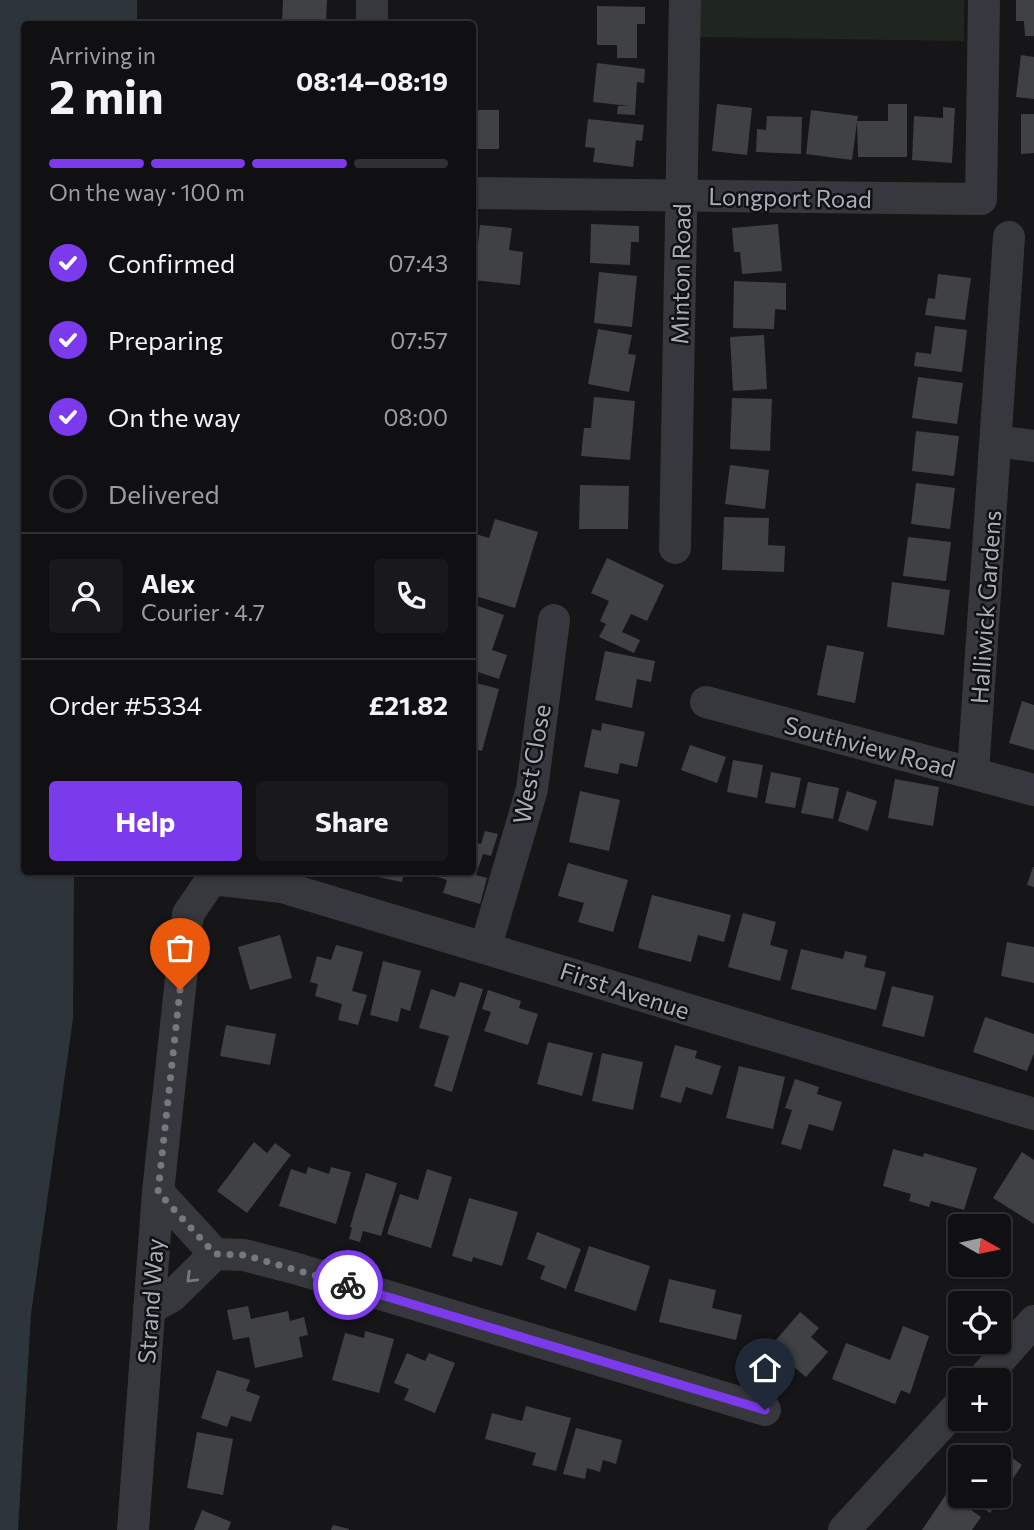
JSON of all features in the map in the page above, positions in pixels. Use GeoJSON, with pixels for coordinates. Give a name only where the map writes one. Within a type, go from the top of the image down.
{"type":"FeatureCollection","features":[{"type":"Feature","properties":{"kind":"street"},"geometry":{"type":"LineString","coordinates":[[372,0],[372,21]]}},
{"type":"Feature","properties":{"kind":"street","name":"Minton Road"},"geometry":{"type":"LineString","coordinates":[[675,548],[685,0]]}},
{"type":"Feature","properties":{"kind":"street","name":"Longport Road"},"geometry":{"type":"LineString","coordinates":[[476,192],[981,199],[984,0]]}},
{"type":"Feature","properties":{"kind":"street","name":"Halliwick Gardens"},"geometry":{"type":"LineString","coordinates":[[973,773],[1009,237]]}},
{"type":"Feature","properties":{"kind":"street"},"geometry":{"type":"LineString","coordinates":[[997,441],[1034,446]]}},
{"type":"Feature","properties":{"kind":"street","name":"West Close"},"geometry":{"type":"LineString","coordinates":[[486,946],[532,789],[554,620]]}},
{"type":"Feature","properties":{"kind":"street","name":"Southview Road"},"geometry":{"type":"LineString","coordinates":[[706,702],[1034,790]]}},
{"type":"Feature","properties":{"kind":"street","name":"First Avenue"},"geometry":{"type":"LineString","coordinates":[[211,875],[282,887],[486,946],[1034,1114]]}},
{"type":"Feature","properties":{"kind":"street","name":"Strand Way"},"geometry":{"type":"LineString","coordinates":[[133,1530],[158,1192],[188,914],[211,875]]}},
{"type":"Feature","properties":{"kind":"street"},"geometry":{"type":"LineString","coordinates":[[158,1192],[215,1254],[244,1255],[294,1268],[765,1410]]}},
{"type":"Feature","properties":{"kind":"street"},"geometry":{"type":"LineString","coordinates":[[149,1309],[172,1296],[215,1254]]}},
{"type":"Feature","properties":{"kind":"street"},"geometry":{"type":"LineString","coordinates":[[992,1368],[1034,1321]]}},
{"type":"Feature","properties":{"kind":"street"},"geometry":{"type":"LineString","coordinates":[[844,1530],[948,1417]]}},
{"type":"Feature","properties":{"kind":"shaded area"},"geometry":{"type":"Polygon","coordinates":[[[0,0],[137,0],[137,21],[21,21],[21,875],[74,875],[73,1019],[31,1314],[18,1530],[0,1530],[0,0]]]}},
{"type":"Feature","properties":{"kind":"shaded area"},"geometry":{"type":"Polygon","coordinates":[[[700,0],[964,0],[964,41],[700,37],[700,0]]]}},
{"type":"Feature","properties":{"kind":"building"},"geometry":{"type":"Polygon","coordinates":[[[283,0],[327,0],[326,21],[282,21],[283,0]]]}},
{"type":"Feature","properties":{"kind":"building"},"geometry":{"type":"Polygon","coordinates":[[[1016,0],[1034,0],[1034,36],[1025,36],[1024,21],[1016,21],[1016,0]]]}},
{"type":"Feature","properties":{"kind":"building"},"geometry":{"type":"Polygon","coordinates":[[[597,6],[645,7],[645,24],[637,24],[637,58],[617,58],[617,45],[597,45],[597,6]]]}},
{"type":"Feature","properties":{"kind":"building"},"geometry":{"type":"Polygon","coordinates":[[[1021,55],[1034,57],[1034,99],[1016,97],[1021,55]]]}},
{"type":"Feature","properties":{"kind":"building"},"geometry":{"type":"Polygon","coordinates":[[[597,63],[645,69],[644,83],[637,82],[635,115],[617,114],[618,106],[629,106],[593,102],[597,63]]]}},
{"type":"Feature","properties":{"kind":"building"},"geometry":{"type":"Polygon","coordinates":[[[717,104],[752,108],[747,155],[712,151],[717,104]]]}},
{"type":"Feature","properties":{"kind":"building"},"geometry":{"type":"Polygon","coordinates":[[[888,104],[907,104],[907,157],[858,157],[857,122],[852,160],[806,154],[811,110],[858,116],[857,121],[888,121],[888,104]]]}},
{"type":"Feature","properties":{"kind":"building"},"geometry":{"type":"Polygon","coordinates":[[[943,107],[955,108],[952,163],[912,160],[914,116],[943,118],[943,107]]]}},
{"type":"Feature","properties":{"kind":"building"},"geometry":{"type":"Polygon","coordinates":[[[476,110],[499,110],[499,149],[476,149],[476,110]]]}},
{"type":"Feature","properties":{"kind":"building"},"geometry":{"type":"Polygon","coordinates":[[[1021,114],[1034,114],[1034,153],[1021,154],[1021,114]]]}},
{"type":"Feature","properties":{"kind":"building"},"geometry":{"type":"Polygon","coordinates":[[[767,116],[802,117],[801,154],[756,152],[757,129],[766,130],[767,116]]]}},
{"type":"Feature","properties":{"kind":"building"},"geometry":{"type":"Polygon","coordinates":[[[588,119],[644,125],[642,141],[636,140],[633,167],[593,162],[595,148],[585,147],[588,119]]]}},
{"type":"Feature","properties":{"kind":"building"},"geometry":{"type":"Polygon","coordinates":[[[591,224],[639,226],[639,242],[631,242],[630,265],[590,263],[591,224]]]}},
{"type":"Feature","properties":{"kind":"building"},"geometry":{"type":"Polygon","coordinates":[[[778,224],[782,271],[742,274],[740,252],[734,252],[732,228],[778,224]]]}},
{"type":"Feature","properties":{"kind":"building"},"geometry":{"type":"Polygon","coordinates":[[[480,225],[512,228],[509,250],[523,252],[520,285],[476,280],[480,225]]]}},
{"type":"Feature","properties":{"kind":"building"},"geometry":{"type":"Polygon","coordinates":[[[599,272],[637,276],[632,327],[594,323],[599,272]]]}},
{"type":"Feature","properties":{"kind":"building"},"geometry":{"type":"Polygon","coordinates":[[[938,274],[971,278],[965,320],[925,315],[928,298],[935,299],[938,274]]]}},
{"type":"Feature","properties":{"kind":"building"},"geometry":{"type":"Polygon","coordinates":[[[734,281],[786,283],[786,310],[775,309],[774,329],[733,328],[734,281]]]}},
{"type":"Feature","properties":{"kind":"building"},"geometry":{"type":"Polygon","coordinates":[[[935,326],[967,330],[962,372],[914,366],[916,352],[931,354],[935,326]]]}},
{"type":"Feature","properties":{"kind":"building"},"geometry":{"type":"Polygon","coordinates":[[[598,329],[632,335],[628,354],[636,355],[629,392],[588,384],[598,329]]]}},
{"type":"Feature","properties":{"kind":"building"},"geometry":{"type":"Polygon","coordinates":[[[764,335],[767,389],[733,391],[730,337],[764,335]]]}},
{"type":"Feature","properties":{"kind":"building"},"geometry":{"type":"Polygon","coordinates":[[[918,377],[963,383],[957,424],[912,418],[918,377]]]}},
{"type":"Feature","properties":{"kind":"building"},"geometry":{"type":"Polygon","coordinates":[[[594,397],[635,401],[630,460],[581,456],[584,428],[591,428],[594,397]]]}},
{"type":"Feature","properties":{"kind":"building"},"geometry":{"type":"Polygon","coordinates":[[[732,398],[772,399],[770,451],[730,449],[732,398]]]}},
{"type":"Feature","properties":{"kind":"building"},"geometry":{"type":"Polygon","coordinates":[[[916,431],[959,436],[954,476],[912,471],[916,431]]]}},
{"type":"Feature","properties":{"kind":"building"},"geometry":{"type":"Polygon","coordinates":[[[730,465],[769,470],[765,509],[725,504],[730,465]]]}},
{"type":"Feature","properties":{"kind":"building"},"geometry":{"type":"Polygon","coordinates":[[[916,483],[955,488],[950,529],[911,524],[916,483]]]}},
{"type":"Feature","properties":{"kind":"building"},"geometry":{"type":"Polygon","coordinates":[[[580,485],[629,486],[628,529],[579,529],[580,485]]]}},
{"type":"Feature","properties":{"kind":"building"},"geometry":{"type":"Polygon","coordinates":[[[724,517],[769,518],[768,545],[785,546],[784,572],[722,570],[724,517]]]}},
{"type":"Feature","properties":{"kind":"building"},"geometry":{"type":"Polygon","coordinates":[[[495,519],[538,532],[515,608],[476,596],[476,534],[489,538],[495,519]]]}},
{"type":"Feature","properties":{"kind":"building"},"geometry":{"type":"Polygon","coordinates":[[[908,537],[951,542],[946,581],[903,576],[908,537]]]}},
{"type":"Feature","properties":{"kind":"building"},"geometry":{"type":"Polygon","coordinates":[[[607,558],[664,585],[647,621],[631,614],[622,632],[640,640],[634,653],[599,637],[606,624],[600,621],[609,601],[591,593],[607,558]]]}},
{"type":"Feature","properties":{"kind":"building"},"geometry":{"type":"Polygon","coordinates":[[[892,582],[950,590],[944,635],[887,627],[892,582]]]}},
{"type":"Feature","properties":{"kind":"building"},"geometry":{"type":"Polygon","coordinates":[[[476,605],[504,615],[492,650],[507,655],[499,679],[476,671],[476,605]]]}},
{"type":"Feature","properties":{"kind":"building"},"geometry":{"type":"Polygon","coordinates":[[[827,645],[864,652],[855,703],[817,695],[827,645]]]}},
{"type":"Feature","properties":{"kind":"building"},"geometry":{"type":"Polygon","coordinates":[[[605,651],[655,661],[651,682],[637,679],[632,708],[595,700],[605,651]]]}},
{"type":"Feature","properties":{"kind":"building"},"geometry":{"type":"Polygon","coordinates":[[[476,683],[499,689],[482,751],[476,749],[476,683]]]}},
{"type":"Feature","properties":{"kind":"building"},"geometry":{"type":"Polygon","coordinates":[[[1022,701],[1034,705],[1034,750],[1009,743],[1022,701]]]}},
{"type":"Feature","properties":{"kind":"building"},"geometry":{"type":"Polygon","coordinates":[[[602,723],[645,732],[637,767],[620,763],[618,774],[584,767],[592,729],[601,731],[602,723]]]}},
{"type":"Feature","properties":{"kind":"building"},"geometry":{"type":"Polygon","coordinates":[[[690,745],[726,757],[717,783],[681,770],[690,745]]]}},
{"type":"Feature","properties":{"kind":"building"},"geometry":{"type":"Polygon","coordinates":[[[733,760],[763,765],[757,798],[727,792],[733,760]]]}},
{"type":"Feature","properties":{"kind":"building"},"geometry":{"type":"Polygon","coordinates":[[[771,772],[801,778],[795,808],[765,803],[771,772]]]}},
{"type":"Feature","properties":{"kind":"building"},"geometry":{"type":"Polygon","coordinates":[[[895,779],[939,787],[933,826],[888,818],[895,779]]]}},
{"type":"Feature","properties":{"kind":"building"},"geometry":{"type":"Polygon","coordinates":[[[808,782],[839,788],[833,819],[801,813],[808,782]]]}},
{"type":"Feature","properties":{"kind":"building"},"geometry":{"type":"Polygon","coordinates":[[[580,791],[620,800],[609,851],[569,842],[580,791]]]}},
{"type":"Feature","properties":{"kind":"building"},"geometry":{"type":"Polygon","coordinates":[[[847,791],[877,801],[868,831],[838,821],[847,791]]]}},
{"type":"Feature","properties":{"kind":"building"},"geometry":{"type":"Polygon","coordinates":[[[485,831],[498,834],[491,856],[483,854],[476,875],[476,843],[481,844],[485,831]]]}},
{"type":"Feature","properties":{"kind":"building"},"geometry":{"type":"Polygon","coordinates":[[[568,863],[628,880],[613,932],[578,922],[584,903],[558,896],[568,863]]]}},
{"type":"Feature","properties":{"kind":"building"},"geometry":{"type":"Polygon","coordinates":[[[1034,867],[1034,887],[1027,885],[1034,867]]]}},
{"type":"Feature","properties":{"kind":"building"},"geometry":{"type":"Polygon","coordinates":[[[378,875],[403,875],[402,882],[378,875]]]}},
{"type":"Feature","properties":{"kind":"building"},"geometry":{"type":"Polygon","coordinates":[[[431,875],[476,875],[487,878],[480,904],[443,893],[447,880],[431,875]]]}},
{"type":"Feature","properties":{"kind":"building"},"geometry":{"type":"Polygon","coordinates":[[[652,895],[731,915],[724,942],[698,935],[691,962],[638,948],[652,895]]]}},
{"type":"Feature","properties":{"kind":"building"},"geometry":{"type":"Polygon","coordinates":[[[743,913],[776,922],[770,945],[788,950],[780,981],[728,967],[743,913]]]}},
{"type":"Feature","properties":{"kind":"building"},"geometry":{"type":"Polygon","coordinates":[[[280,935],[292,978],[250,990],[238,947],[280,935]]]}},
{"type":"Feature","properties":{"kind":"building"},"geometry":{"type":"Polygon","coordinates":[[[1007,942],[1034,947],[1034,983],[1001,976],[1007,942]]]}},
{"type":"Feature","properties":{"kind":"building"},"geometry":{"type":"Polygon","coordinates":[[[336,945],[363,952],[352,991],[367,995],[358,1025],[338,1020],[342,1004],[315,996],[318,984],[310,982],[317,956],[331,960],[336,945]]]}},
{"type":"Feature","properties":{"kind":"building"},"geometry":{"type":"Polygon","coordinates":[[[801,949],[843,959],[845,951],[867,956],[864,967],[886,972],[876,1010],[791,989],[801,949]]]}},
{"type":"Feature","properties":{"kind":"building"},"geometry":{"type":"Polygon","coordinates":[[[383,961],[421,971],[410,1011],[401,1008],[398,1022],[370,1015],[383,961]]]}},
{"type":"Feature","properties":{"kind":"building"},"geometry":{"type":"Polygon","coordinates":[[[460,982],[483,989],[452,1092],[434,1086],[449,1036],[419,1028],[431,989],[455,997],[460,982]]]}},
{"type":"Feature","properties":{"kind":"building"},"geometry":{"type":"Polygon","coordinates":[[[892,986],[934,996],[924,1037],[882,1026],[892,986]]]}},
{"type":"Feature","properties":{"kind":"building"},"geometry":{"type":"Polygon","coordinates":[[[488,990],[521,1001],[519,1008],[538,1014],[528,1045],[484,1031],[491,1012],[482,1009],[488,990]]]}},
{"type":"Feature","properties":{"kind":"building"},"geometry":{"type":"Polygon","coordinates":[[[985,1017],[1034,1034],[1034,1053],[1027,1071],[973,1052],[985,1017]]]}},
{"type":"Feature","properties":{"kind":"building"},"geometry":{"type":"Polygon","coordinates":[[[226,1025],[276,1034],[270,1065],[220,1056],[226,1025]]]}},
{"type":"Feature","properties":{"kind":"building"},"geometry":{"type":"Polygon","coordinates":[[[548,1042],[593,1053],[582,1096],[537,1084],[548,1042]]]}},
{"type":"Feature","properties":{"kind":"building"},"geometry":{"type":"Polygon","coordinates":[[[675,1045],[697,1051],[695,1058],[721,1066],[712,1095],[686,1087],[681,1103],[660,1097],[675,1045]]]}},
{"type":"Feature","properties":{"kind":"building"},"geometry":{"type":"Polygon","coordinates":[[[602,1053],[643,1062],[633,1110],[592,1101],[602,1053]]]}},
{"type":"Feature","properties":{"kind":"building"},"geometry":{"type":"Polygon","coordinates":[[[739,1066],[785,1077],[773,1129],[726,1118],[739,1066]]]}},
{"type":"Feature","properties":{"kind":"building"},"geometry":{"type":"Polygon","coordinates":[[[795,1079],[819,1087],[817,1094],[842,1102],[833,1131],[809,1124],[801,1150],[781,1144],[792,1110],[785,1108],[795,1079]]]}},
{"type":"Feature","properties":{"kind":"building"},"geometry":{"type":"Polygon","coordinates":[[[254,1142],[267,1153],[275,1143],[291,1155],[247,1213],[217,1191],[254,1142]]]}},
{"type":"Feature","properties":{"kind":"building"},"geometry":{"type":"Polygon","coordinates":[[[893,1149],[923,1157],[924,1153],[977,1168],[964,1210],[931,1201],[929,1207],[909,1201],[911,1194],[883,1186],[893,1149]]]}},
{"type":"Feature","properties":{"kind":"building"},"geometry":{"type":"Polygon","coordinates":[[[1022,1152],[1034,1160],[1034,1224],[993,1198],[1022,1152]]]}},
{"type":"Feature","properties":{"kind":"building"},"geometry":{"type":"Polygon","coordinates":[[[308,1167],[329,1174],[331,1167],[351,1172],[336,1224],[279,1206],[291,1169],[306,1174],[308,1167]]]}},
{"type":"Feature","properties":{"kind":"building"},"geometry":{"type":"Polygon","coordinates":[[[427,1169],[452,1177],[431,1248],[387,1234],[400,1194],[418,1200],[427,1169]]]}},
{"type":"Feature","properties":{"kind":"building"},"geometry":{"type":"Polygon","coordinates":[[[366,1173],[397,1183],[381,1236],[363,1231],[360,1242],[349,1239],[350,1227],[366,1173]]]}},
{"type":"Feature","properties":{"kind":"building"},"geometry":{"type":"Polygon","coordinates":[[[469,1198],[518,1212],[502,1266],[473,1257],[472,1262],[452,1256],[469,1198]]]}},
{"type":"Feature","properties":{"kind":"building"},"geometry":{"type":"Polygon","coordinates":[[[537,1232],[581,1249],[566,1289],[540,1279],[545,1266],[527,1259],[537,1232]]]}},
{"type":"Feature","properties":{"kind":"building"},"geometry":{"type":"Polygon","coordinates":[[[589,1246],[650,1266],[636,1311],[574,1291],[589,1246]]]}},
{"type":"Feature","properties":{"kind":"building"},"geometry":{"type":"Polygon","coordinates":[[[669,1279],[716,1290],[712,1308],[742,1315],[736,1340],[659,1322],[669,1279]]]}},
{"type":"Feature","properties":{"kind":"building"},"geometry":{"type":"Polygon","coordinates":[[[248,1306],[251,1319],[288,1311],[290,1321],[304,1317],[308,1335],[299,1337],[303,1357],[255,1368],[249,1337],[233,1340],[227,1310],[248,1306]]]}},
{"type":"Feature","properties":{"kind":"building"},"geometry":{"type":"Polygon","coordinates":[[[800,1312],[819,1328],[811,1337],[828,1352],[806,1377],[770,1347],[800,1312]]]}},
{"type":"Feature","properties":{"kind":"building"},"geometry":{"type":"Polygon","coordinates":[[[903,1326],[929,1336],[910,1394],[901,1390],[895,1404],[832,1379],[846,1343],[890,1360],[903,1326]]]}},
{"type":"Feature","properties":{"kind":"building"},"geometry":{"type":"Polygon","coordinates":[[[365,1331],[394,1339],[379,1393],[332,1380],[345,1333],[364,1338],[365,1331]]]}},
{"type":"Feature","properties":{"kind":"building"},"geometry":{"type":"Polygon","coordinates":[[[407,1353],[425,1361],[429,1353],[455,1363],[435,1413],[404,1400],[409,1389],[394,1383],[407,1353]]]}},
{"type":"Feature","properties":{"kind":"building"},"geometry":{"type":"Polygon","coordinates":[[[217,1370],[250,1380],[246,1391],[260,1396],[251,1422],[231,1416],[227,1427],[201,1418],[217,1370]]]}},
{"type":"Feature","properties":{"kind":"building"},"geometry":{"type":"Polygon","coordinates":[[[526,1406],[571,1418],[556,1471],[532,1465],[536,1453],[485,1439],[492,1413],[522,1421],[526,1406]]]}},
{"type":"Feature","properties":{"kind":"building"},"geometry":{"type":"Polygon","coordinates":[[[576,1428],[622,1440],[616,1464],[603,1460],[600,1472],[587,1468],[585,1479],[563,1474],[576,1428]]]}},
{"type":"Feature","properties":{"kind":"building"},"geometry":{"type":"Polygon","coordinates":[[[197,1432],[233,1439],[223,1495],[187,1488],[197,1432]]]}},
{"type":"Feature","properties":{"kind":"building"},"geometry":{"type":"Polygon","coordinates":[[[1011,1457],[1022,1465],[1011,1482],[1011,1457]]]}},
{"type":"Feature","properties":{"kind":"building"},"geometry":{"type":"Polygon","coordinates":[[[947,1493],[948,1508],[968,1508],[981,1517],[972,1530],[922,1530],[947,1493]]]}},
{"type":"Feature","properties":{"kind":"building"},"geometry":{"type":"Polygon","coordinates":[[[202,1510],[231,1522],[228,1530],[194,1530],[202,1510]]]}},
{"type":"Feature","properties":{"kind":"building"},"geometry":{"type":"Polygon","coordinates":[[[333,1525],[349,1529],[349,1530],[331,1530],[333,1525]]]}},
{"type":"Feature","properties":{"kind":"way so far"},"geometry":{"type":"LineString","coordinates":[[180,990],[158,1192],[215,1254],[244,1255],[348,1285]]}},
{"type":"Feature","properties":{"kind":"route"},"geometry":{"type":"LineString","coordinates":[[348,1285],[765,1410]]}}]}
